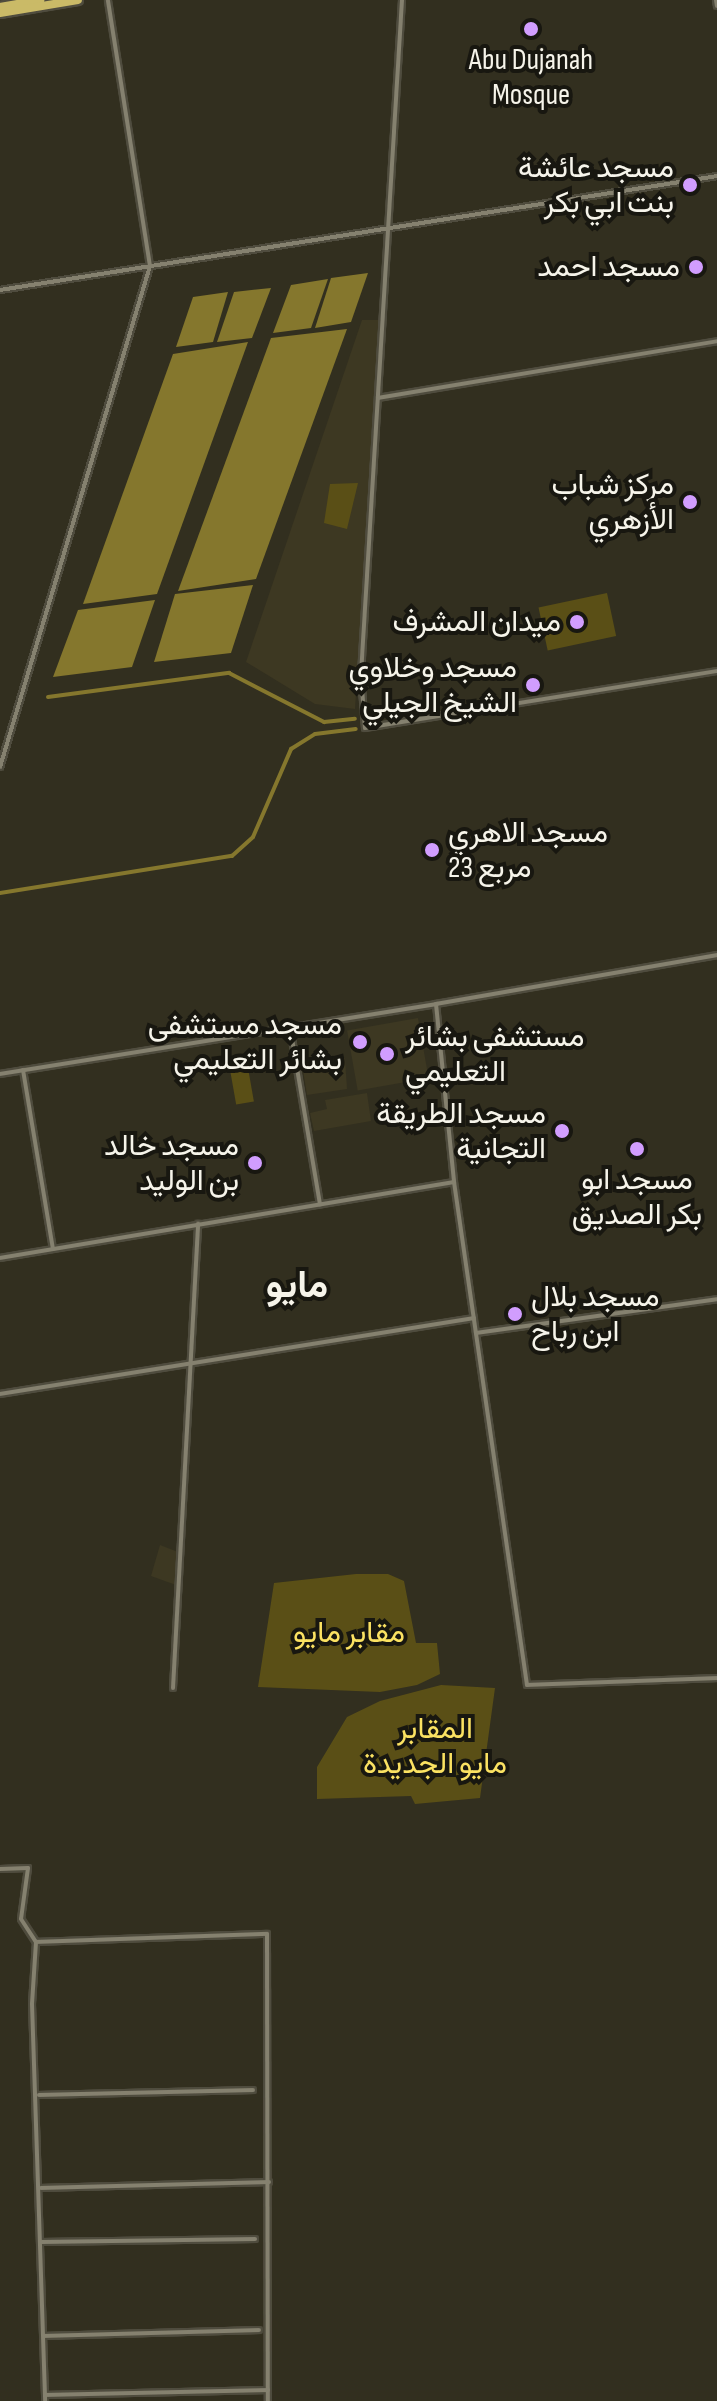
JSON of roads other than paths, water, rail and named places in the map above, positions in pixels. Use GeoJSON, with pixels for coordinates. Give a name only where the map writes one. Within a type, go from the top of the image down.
{"type":"FeatureCollection","features":[{"type":"Feature","properties":{"kind":"highway"},"geometry":{"type":"LineString","coordinates":[[0,7],[40,0]]}},
{"type":"Feature","properties":{"kind":"highway"},"geometry":{"type":"LineString","coordinates":[[0,13],[78,0]]}},
{"type":"Feature","properties":{"kind":"street"},"geometry":{"type":"LineString","coordinates":[[0,767],[150,266],[108,0]]}},
{"type":"Feature","properties":{"kind":"street"},"geometry":{"type":"LineString","coordinates":[[402,0],[360,677],[365,728],[717,671]]}},
{"type":"Feature","properties":{"kind":"street"},"geometry":{"type":"LineString","coordinates":[[716,0],[717,6]]}},
{"type":"Feature","properties":{"kind":"street"},"geometry":{"type":"LineString","coordinates":[[0,290],[717,176]]}},
{"type":"Feature","properties":{"kind":"street"},"geometry":{"type":"LineString","coordinates":[[381,230],[388,236]]}},
{"type":"Feature","properties":{"kind":"street"},"geometry":{"type":"LineString","coordinates":[[378,398],[717,341]]}},
{"type":"Feature","properties":{"kind":"street"},"geometry":{"type":"LineString","coordinates":[[0,1074],[717,955]]}},
{"type":"Feature","properties":{"kind":"street"},"geometry":{"type":"LineString","coordinates":[[436,1004],[454,1182],[527,1685],[717,1678]]}},
{"type":"Feature","properties":{"kind":"street"},"geometry":{"type":"LineString","coordinates":[[290,1027],[320,1204]]}},
{"type":"Feature","properties":{"kind":"street"},"geometry":{"type":"LineString","coordinates":[[23,1070],[53,1249]]}},
{"type":"Feature","properties":{"kind":"street"},"geometry":{"type":"LineString","coordinates":[[0,1258],[454,1182]]}},
{"type":"Feature","properties":{"kind":"street"},"geometry":{"type":"LineString","coordinates":[[173,1688],[198,1224]]}},
{"type":"Feature","properties":{"kind":"street"},"geometry":{"type":"LineString","coordinates":[[476,1333],[717,1299]]}},
{"type":"Feature","properties":{"kind":"street"},"geometry":{"type":"LineString","coordinates":[[0,1394],[474,1318]]}},
{"type":"Feature","properties":{"kind":"street"},"geometry":{"type":"LineString","coordinates":[[0,1869],[28,1868],[21,1919],[36,1942],[32,2004],[39,2095],[45,2398],[268,2390]]}},
{"type":"Feature","properties":{"kind":"street"},"geometry":{"type":"LineString","coordinates":[[36,1942],[267,1934],[268,2401]]}},
{"type":"Feature","properties":{"kind":"street"},"geometry":{"type":"LineString","coordinates":[[39,2095],[253,2090]]}},
{"type":"Feature","properties":{"kind":"street"},"geometry":{"type":"LineString","coordinates":[[41,2188],[269,2182]]}},
{"type":"Feature","properties":{"kind":"street"},"geometry":{"type":"LineString","coordinates":[[42,2242],[255,2239]]}},
{"type":"Feature","properties":{"kind":"street"},"geometry":{"type":"LineString","coordinates":[[44,2336],[259,2330]]}},
{"type":"Feature","properties":{"kind":"waterway"},"geometry":{"type":"LineString","coordinates":[[48,697],[229,673],[324,722],[355,719]]}},
{"type":"Feature","properties":{"kind":"waterway"},"geometry":{"type":"LineString","coordinates":[[0,893],[232,856],[253,837],[291,749],[315,734],[356,729]]}},
{"type":"Feature","properties":{"kind":"place","name":"Abu Dujanah Mosque"},"geometry":{"type":"Point","coordinates":[531,29]}},
{"type":"Feature","properties":{"kind":"place","name":"مسجد عائشة بنت ابي بكر"},"geometry":{"type":"Point","coordinates":[690,185]}},
{"type":"Feature","properties":{"kind":"place","name":"مسجد احمد"},"geometry":{"type":"Point","coordinates":[696,267]}},
{"type":"Feature","properties":{"kind":"place","name":"مركز شباب الأزهري"},"geometry":{"type":"Point","coordinates":[690,502]}},
{"type":"Feature","properties":{"kind":"place","name":"ميدان المشرف"},"geometry":{"type":"Point","coordinates":[577,622]}},
{"type":"Feature","properties":{"kind":"place","name":"مسجد وخلاوي الشيخ الجيلي"},"geometry":{"type":"Point","coordinates":[533,685]}},
{"type":"Feature","properties":{"kind":"place","name":"مسجد الاهري مربع 23"},"geometry":{"type":"Point","coordinates":[432,850]}},
{"type":"Feature","properties":{"kind":"place","name":"مسجد مستشفى بشائر التعليمي"},"geometry":{"type":"Point","coordinates":[360,1042]}},
{"type":"Feature","properties":{"kind":"place","name":"مستشفى بشائر التعليمي"},"geometry":{"type":"Point","coordinates":[387,1054]}},
{"type":"Feature","properties":{"kind":"place","name":"مسجد الطريقة التجانية"},"geometry":{"type":"Point","coordinates":[562,1131]}},
{"type":"Feature","properties":{"kind":"place","name":"مسجد ابو بكر الصديق"},"geometry":{"type":"Point","coordinates":[637,1149]}},
{"type":"Feature","properties":{"kind":"place","name":"مسجد خالد بن الوليد"},"geometry":{"type":"Point","coordinates":[255,1163]}},
{"type":"Feature","properties":{"kind":"place","name":"مسجد بلال ابن رباح"},"geometry":{"type":"Point","coordinates":[515,1314]}},
{"type":"Feature","properties":{"kind":"district","name":"مايو"},"geometry":{"type":"Point","coordinates":[297,1286]}},
{"type":"Feature","properties":{"kind":"park label","name":"مقابر مايو"},"geometry":{"type":"Point","coordinates":[349,1633]}},
{"type":"Feature","properties":{"kind":"park label","name":"المقابر مايو الجديدة"},"geometry":{"type":"Point","coordinates":[435,1746]}}]}
